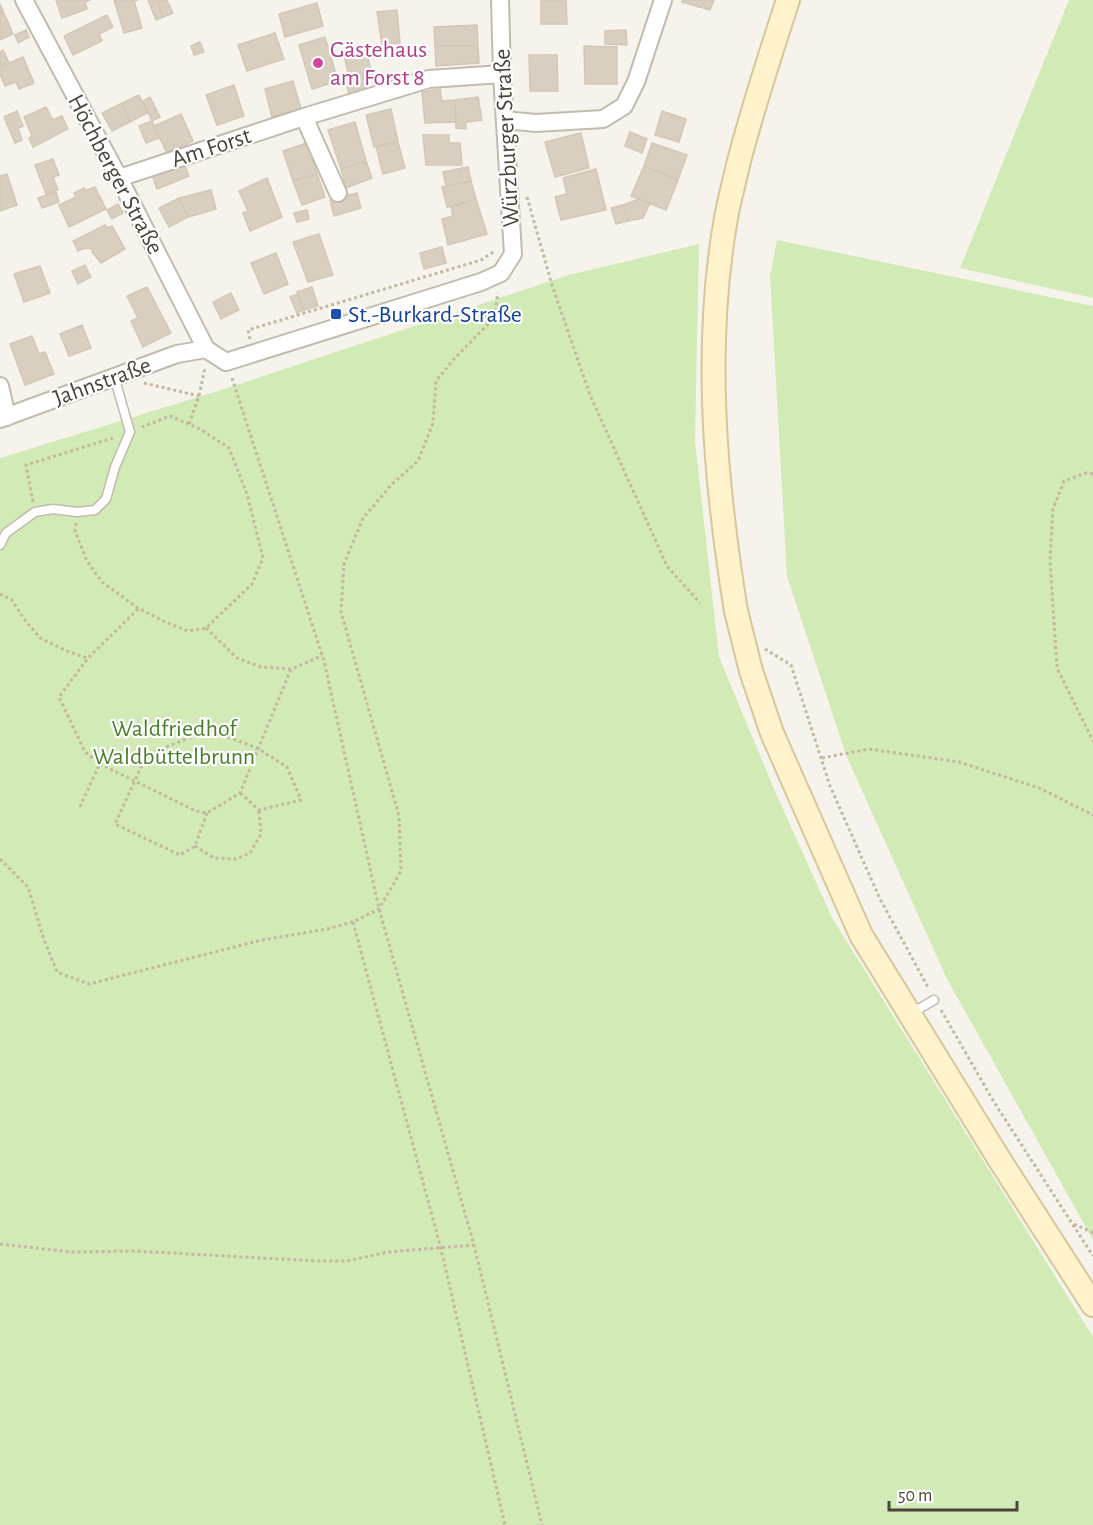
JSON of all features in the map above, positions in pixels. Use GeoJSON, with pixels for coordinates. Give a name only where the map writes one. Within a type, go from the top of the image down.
{"type":"FeatureCollection","features":[{"type":"Feature","properties":{"kind":"main road"},"geometry":{"type":"LineString","coordinates":[[788,0],[746,134],[726,215],[716,304],[713,365],[716,454],[725,545],[736,611],[751,671],[772,734],[861,935],[1001,1162],[1093,1305]]}},
{"type":"Feature","properties":{"kind":"street","name":"Höchberger Straße"},"geometry":{"type":"LineString","coordinates":[[24,0],[119,178],[206,349]]}},
{"type":"Feature","properties":{"kind":"street","name":"Würzburger Straße"},"geometry":{"type":"LineString","coordinates":[[500,0],[513,254],[501,273]]}},
{"type":"Feature","properties":{"kind":"street"},"geometry":{"type":"LineString","coordinates":[[506,120],[536,123],[603,119],[624,106],[636,82],[663,0]]}},
{"type":"Feature","properties":{"kind":"street","name":"Am Forst"},"geometry":{"type":"LineString","coordinates":[[119,178],[304,117],[429,79],[502,74]]}},
{"type":"Feature","properties":{"kind":"street"},"geometry":{"type":"LineString","coordinates":[[304,117],[338,193]]}},
{"type":"Feature","properties":{"kind":"street"},"geometry":{"type":"LineString","coordinates":[[206,349],[226,362],[481,282],[501,273]]}},
{"type":"Feature","properties":{"kind":"street","name":"Jahnstraße"},"geometry":{"type":"LineString","coordinates":[[3,418],[177,354],[206,349]]}},
{"type":"Feature","properties":{"kind":"street"},"geometry":{"type":"LineString","coordinates":[[0,386],[3,418]]}},
{"type":"Feature","properties":{"kind":"lane"},"geometry":{"type":"LineString","coordinates":[[0,545],[6,532],[35,512],[52,509],[77,512],[95,510],[106,499],[115,467],[130,432],[113,376]]}},
{"type":"Feature","properties":{"kind":"lane"},"geometry":{"type":"LineString","coordinates":[[910,1015],[934,1000]]}},
{"type":"Feature","properties":{"kind":"path"},"geometry":{"type":"LineString","coordinates":[[527,197],[552,285],[590,395],[667,566],[700,603]]}},
{"type":"Feature","properties":{"kind":"path"},"geometry":{"type":"LineString","coordinates":[[254,353],[248,330],[481,260],[512,240]]}},
{"type":"Feature","properties":{"kind":"path"},"geometry":{"type":"LineString","coordinates":[[0,859],[28,887],[43,937],[57,972],[89,984],[262,940],[353,922],[379,909],[401,871],[399,816],[341,612],[344,564],[363,518],[392,484],[418,462],[433,423],[436,381],[494,318],[501,273]]}},
{"type":"Feature","properties":{"kind":"path"},"geometry":{"type":"LineString","coordinates":[[226,362],[322,656],[379,909],[474,1245],[542,1525]]}},
{"type":"Feature","properties":{"kind":"path"},"geometry":{"type":"LineString","coordinates":[[113,376],[200,396]]}},
{"type":"Feature","properties":{"kind":"path"},"geometry":{"type":"LineString","coordinates":[[189,424],[204,378]]}},
{"type":"Feature","properties":{"kind":"path"},"geometry":{"type":"LineString","coordinates":[[35,512],[26,465],[130,432],[170,416],[200,429],[229,448],[247,494],[262,558],[252,584],[206,628],[188,631],[138,608],[102,582],[87,561],[75,531],[77,512]]}},
{"type":"Feature","properties":{"kind":"path"},"geometry":{"type":"LineString","coordinates":[[1093,474],[1086,473],[1064,481],[1053,509],[1050,560],[1057,668],[1093,741]]}},
{"type":"Feature","properties":{"kind":"path"},"geometry":{"type":"LineString","coordinates":[[0,594],[12,600],[40,638],[88,658]]}},
{"type":"Feature","properties":{"kind":"path"},"geometry":{"type":"LineString","coordinates":[[138,608],[88,658],[59,697],[85,752],[100,763],[196,811],[207,813]]}},
{"type":"Feature","properties":{"kind":"path"},"geometry":{"type":"LineString","coordinates":[[206,628],[237,658],[261,668],[291,669],[322,656]]}},
{"type":"Feature","properties":{"kind":"path"},"geometry":{"type":"LineString","coordinates":[[758,645],[791,665],[830,786],[880,899],[934,1000],[994,1102],[1093,1256]]}},
{"type":"Feature","properties":{"kind":"path"},"geometry":{"type":"LineString","coordinates":[[260,810],[301,800],[287,767],[257,748],[210,730],[147,754],[115,824],[180,855],[195,846],[207,813],[240,793],[257,748],[291,669]]}},
{"type":"Feature","properties":{"kind":"path"},"geometry":{"type":"LineString","coordinates":[[822,758],[869,749],[959,762],[1039,788],[1093,815]]}},
{"type":"Feature","properties":{"kind":"path"},"geometry":{"type":"LineString","coordinates":[[80,807],[100,763]]}},
{"type":"Feature","properties":{"kind":"path"},"geometry":{"type":"LineString","coordinates":[[195,846],[214,858],[237,859],[250,853],[261,834],[260,810],[240,793]]}},
{"type":"Feature","properties":{"kind":"path"},"geometry":{"type":"LineString","coordinates":[[353,922],[441,1249],[505,1525]]}},
{"type":"Feature","properties":{"kind":"path"},"geometry":{"type":"LineString","coordinates":[[1072,1223],[1093,1233]]}},
{"type":"Feature","properties":{"kind":"path"},"geometry":{"type":"LineString","coordinates":[[0,1244],[72,1252],[135,1251],[317,1262],[347,1261],[388,1252],[474,1245]]}},
{"type":"Feature","properties":{"kind":"green space"},"geometry":{"type":"Polygon","coordinates":[[[1069,0],[1093,0],[1093,298],[960,268],[1069,0]]]}},
{"type":"Feature","properties":{"kind":"green space"},"geometry":{"type":"Polygon","coordinates":[[[777,240],[1093,306],[1093,1240],[947,979],[846,755],[787,576],[770,276],[777,240]]]}},
{"type":"Feature","properties":{"kind":"green space","name":"Waldfriedhof Waldbüttelbrunn"},"geometry":{"type":"Polygon","coordinates":[[[699,244],[695,441],[719,657],[774,789],[832,918],[1093,1337],[1093,1525],[0,1525],[0,458],[221,390],[569,275],[699,244]]]}},
{"type":"Feature","properties":{"kind":"building"},"geometry":{"type":"Polygon","coordinates":[[[56,0],[90,0],[85,2],[87,9],[62,18],[56,0]]]}},
{"type":"Feature","properties":{"kind":"building"},"geometry":{"type":"Polygon","coordinates":[[[114,0],[138,0],[134,1],[142,28],[124,33],[114,0]]]}},
{"type":"Feature","properties":{"kind":"building"},"geometry":{"type":"Polygon","coordinates":[[[148,0],[157,0],[163,17],[156,20],[148,0]]]}},
{"type":"Feature","properties":{"kind":"building"},"geometry":{"type":"Polygon","coordinates":[[[157,0],[167,0],[173,13],[163,17],[157,0]]]}},
{"type":"Feature","properties":{"kind":"building"},"geometry":{"type":"Polygon","coordinates":[[[541,0],[566,0],[567,24],[541,24],[541,0]]]}},
{"type":"Feature","properties":{"kind":"building"},"geometry":{"type":"Polygon","coordinates":[[[682,0],[714,0],[710,10],[682,2],[682,0]]]}},
{"type":"Feature","properties":{"kind":"building"},"geometry":{"type":"Polygon","coordinates":[[[317,3],[323,26],[285,37],[279,14],[317,3]]]}},
{"type":"Feature","properties":{"kind":"building"},"geometry":{"type":"Polygon","coordinates":[[[0,4],[13,34],[0,40],[0,4]]]}},
{"type":"Feature","properties":{"kind":"building"},"geometry":{"type":"Polygon","coordinates":[[[397,10],[400,43],[382,45],[377,12],[397,10]]]}},
{"type":"Feature","properties":{"kind":"building"},"geometry":{"type":"Polygon","coordinates":[[[107,15],[113,27],[99,34],[102,41],[73,55],[64,36],[107,15]]]}},
{"type":"Feature","properties":{"kind":"building"},"geometry":{"type":"Polygon","coordinates":[[[477,25],[478,46],[435,46],[434,27],[477,25]]]}},
{"type":"Feature","properties":{"kind":"building"},"geometry":{"type":"Polygon","coordinates":[[[26,30],[29,37],[18,43],[15,35],[26,30]]]}},
{"type":"Feature","properties":{"kind":"building"},"geometry":{"type":"Polygon","coordinates":[[[626,30],[627,45],[605,44],[605,31],[626,30]]]}},
{"type":"Feature","properties":{"kind":"building"},"geometry":{"type":"Polygon","coordinates":[[[275,33],[284,59],[247,71],[238,45],[275,33]]]}},
{"type":"Feature","properties":{"kind":"building","name":"Gästehaus am Forst 8"},"geometry":{"type":"Polygon","coordinates":[[[325,37],[338,81],[312,89],[299,45],[325,37]]]}},
{"type":"Feature","properties":{"kind":"building"},"geometry":{"type":"Polygon","coordinates":[[[200,42],[204,52],[194,55],[191,46],[200,42]]]}},
{"type":"Feature","properties":{"kind":"building"},"geometry":{"type":"Polygon","coordinates":[[[365,46],[372,75],[350,80],[343,51],[365,46]]]}},
{"type":"Feature","properties":{"kind":"building"},"geometry":{"type":"Polygon","coordinates":[[[435,46],[478,46],[479,63],[436,66],[435,46]]]}},
{"type":"Feature","properties":{"kind":"building"},"geometry":{"type":"Polygon","coordinates":[[[584,46],[617,47],[617,84],[585,84],[584,46]]]}},
{"type":"Feature","properties":{"kind":"building"},"geometry":{"type":"Polygon","coordinates":[[[3,50],[9,63],[0,66],[0,52],[3,50]]]}},
{"type":"Feature","properties":{"kind":"building"},"geometry":{"type":"Polygon","coordinates":[[[529,55],[557,55],[558,91],[530,91],[529,55]]]}},
{"type":"Feature","properties":{"kind":"building"},"geometry":{"type":"Polygon","coordinates":[[[23,57],[34,83],[19,89],[16,82],[5,86],[0,67],[23,57]]]}},
{"type":"Feature","properties":{"kind":"building"},"geometry":{"type":"Polygon","coordinates":[[[365,77],[369,92],[349,96],[346,81],[365,77]]]}},
{"type":"Feature","properties":{"kind":"building"},"geometry":{"type":"Polygon","coordinates":[[[293,81],[301,109],[272,117],[265,89],[293,81]]]}},
{"type":"Feature","properties":{"kind":"building"},"geometry":{"type":"Polygon","coordinates":[[[234,85],[244,116],[217,125],[206,95],[234,85]]]}},
{"type":"Feature","properties":{"kind":"building"},"geometry":{"type":"Polygon","coordinates":[[[440,89],[442,101],[455,100],[456,122],[425,123],[422,92],[440,89]]]}},
{"type":"Feature","properties":{"kind":"building"},"geometry":{"type":"Polygon","coordinates":[[[139,95],[147,113],[130,122],[122,103],[139,95]]]}},
{"type":"Feature","properties":{"kind":"building"},"geometry":{"type":"Polygon","coordinates":[[[150,97],[160,117],[152,121],[143,101],[150,97]]]}},
{"type":"Feature","properties":{"kind":"building"},"geometry":{"type":"Polygon","coordinates":[[[478,97],[482,120],[466,122],[466,129],[456,128],[455,100],[478,97]]]}},
{"type":"Feature","properties":{"kind":"building"},"geometry":{"type":"Polygon","coordinates":[[[122,103],[130,122],[112,131],[102,113],[122,103]]]}},
{"type":"Feature","properties":{"kind":"building"},"geometry":{"type":"Polygon","coordinates":[[[46,107],[53,120],[62,116],[68,129],[33,147],[29,138],[32,136],[24,117],[46,107]]]}},
{"type":"Feature","properties":{"kind":"building"},"geometry":{"type":"Polygon","coordinates":[[[391,109],[398,142],[374,147],[366,115],[391,109]]]}},
{"type":"Feature","properties":{"kind":"building"},"geometry":{"type":"Polygon","coordinates":[[[17,111],[23,126],[18,128],[22,140],[15,143],[4,117],[17,111]]]}},
{"type":"Feature","properties":{"kind":"building"},"geometry":{"type":"Polygon","coordinates":[[[662,111],[686,119],[679,142],[655,135],[662,111]]]}},
{"type":"Feature","properties":{"kind":"building"},"geometry":{"type":"Polygon","coordinates":[[[181,114],[193,141],[167,153],[154,126],[181,114]]]}},
{"type":"Feature","properties":{"kind":"building"},"geometry":{"type":"Polygon","coordinates":[[[152,121],[159,138],[146,143],[139,126],[152,121]]]}},
{"type":"Feature","properties":{"kind":"building"},"geometry":{"type":"Polygon","coordinates":[[[355,122],[366,161],[341,169],[328,130],[355,122]]]}},
{"type":"Feature","properties":{"kind":"building"},"geometry":{"type":"Polygon","coordinates":[[[630,132],[647,139],[642,153],[625,146],[630,132]]]}},
{"type":"Feature","properties":{"kind":"building"},"geometry":{"type":"Polygon","coordinates":[[[581,133],[589,168],[555,177],[545,142],[581,133]]]}},
{"type":"Feature","properties":{"kind":"building"},"geometry":{"type":"Polygon","coordinates":[[[423,135],[449,135],[449,143],[460,143],[462,165],[426,165],[423,135]]]}},
{"type":"Feature","properties":{"kind":"building"},"geometry":{"type":"Polygon","coordinates":[[[398,142],[405,168],[383,174],[376,146],[398,142]]]}},
{"type":"Feature","properties":{"kind":"building"},"geometry":{"type":"Polygon","coordinates":[[[307,143],[317,174],[293,181],[283,151],[307,143]]]}},
{"type":"Feature","properties":{"kind":"building"},"geometry":{"type":"Polygon","coordinates":[[[652,143],[687,155],[678,180],[644,166],[652,143]]]}},
{"type":"Feature","properties":{"kind":"building"},"geometry":{"type":"Polygon","coordinates":[[[53,159],[59,175],[53,177],[58,190],[46,194],[35,165],[53,159]]]}},
{"type":"Feature","properties":{"kind":"building"},"geometry":{"type":"Polygon","coordinates":[[[183,160],[189,176],[157,189],[151,172],[183,160]]]}},
{"type":"Feature","properties":{"kind":"building"},"geometry":{"type":"Polygon","coordinates":[[[366,161],[372,178],[346,188],[341,169],[366,161]]]}},
{"type":"Feature","properties":{"kind":"building"},"geometry":{"type":"Polygon","coordinates":[[[644,166],[678,180],[666,210],[631,196],[644,166]]]}},
{"type":"Feature","properties":{"kind":"building"},"geometry":{"type":"Polygon","coordinates":[[[468,167],[471,181],[446,186],[443,172],[468,167]]]}},
{"type":"Feature","properties":{"kind":"building"},"geometry":{"type":"Polygon","coordinates":[[[596,169],[606,210],[561,220],[555,197],[567,194],[563,178],[596,169]]]}},
{"type":"Feature","properties":{"kind":"building"},"geometry":{"type":"Polygon","coordinates":[[[7,174],[17,205],[0,211],[0,176],[7,174]]]}},
{"type":"Feature","properties":{"kind":"building"},"geometry":{"type":"Polygon","coordinates":[[[317,174],[325,197],[302,205],[293,181],[317,174]]]}},
{"type":"Feature","properties":{"kind":"building"},"geometry":{"type":"Polygon","coordinates":[[[267,178],[282,217],[250,231],[243,213],[248,211],[239,191],[267,178]]]}},
{"type":"Feature","properties":{"kind":"building"},"geometry":{"type":"Polygon","coordinates":[[[471,181],[476,199],[447,207],[442,187],[471,181]]]}},
{"type":"Feature","properties":{"kind":"building"},"geometry":{"type":"Polygon","coordinates":[[[95,187],[106,209],[69,227],[59,205],[76,197],[74,193],[84,188],[85,191],[95,187]]]}},
{"type":"Feature","properties":{"kind":"building"},"geometry":{"type":"Polygon","coordinates":[[[211,190],[216,209],[188,217],[179,198],[211,190]]]}},
{"type":"Feature","properties":{"kind":"building"},"geometry":{"type":"Polygon","coordinates":[[[56,192],[59,202],[42,208],[38,198],[56,192]]]}},
{"type":"Feature","properties":{"kind":"building"},"geometry":{"type":"Polygon","coordinates":[[[357,193],[361,208],[334,216],[330,200],[357,193]]]}},
{"type":"Feature","properties":{"kind":"building"},"geometry":{"type":"Polygon","coordinates":[[[179,198],[188,217],[169,227],[159,208],[179,198]]]}},
{"type":"Feature","properties":{"kind":"building"},"geometry":{"type":"Polygon","coordinates":[[[476,199],[487,234],[448,245],[442,219],[453,216],[451,207],[476,199]]]}},
{"type":"Feature","properties":{"kind":"building"},"geometry":{"type":"Polygon","coordinates":[[[639,199],[650,203],[643,218],[628,221],[623,205],[639,199]]]}},
{"type":"Feature","properties":{"kind":"building"},"geometry":{"type":"Polygon","coordinates":[[[118,204],[123,213],[112,219],[107,210],[118,204]]]}},
{"type":"Feature","properties":{"kind":"building"},"geometry":{"type":"Polygon","coordinates":[[[623,205],[628,221],[616,224],[611,208],[623,205]]]}},
{"type":"Feature","properties":{"kind":"building"},"geometry":{"type":"Polygon","coordinates":[[[307,210],[309,219],[297,222],[294,213],[307,210]]]}},
{"type":"Feature","properties":{"kind":"building"},"geometry":{"type":"Polygon","coordinates":[[[105,225],[107,228],[112,226],[125,249],[101,263],[92,252],[93,249],[85,248],[78,251],[73,241],[105,225]]]}},
{"type":"Feature","properties":{"kind":"building"},"geometry":{"type":"Polygon","coordinates":[[[319,234],[333,275],[308,282],[293,242],[319,234]]]}},
{"type":"Feature","properties":{"kind":"building"},"geometry":{"type":"Polygon","coordinates":[[[442,247],[446,263],[424,269],[420,253],[442,247]]]}},
{"type":"Feature","properties":{"kind":"building"},"geometry":{"type":"Polygon","coordinates":[[[276,253],[288,284],[264,294],[251,263],[276,253]]]}},
{"type":"Feature","properties":{"kind":"building"},"geometry":{"type":"Polygon","coordinates":[[[85,265],[91,277],[78,284],[72,271],[85,265]]]}},
{"type":"Feature","properties":{"kind":"building"},"geometry":{"type":"Polygon","coordinates":[[[40,266],[50,293],[24,302],[14,274],[40,266]]]}},
{"type":"Feature","properties":{"kind":"building"},"geometry":{"type":"Polygon","coordinates":[[[147,287],[171,333],[143,347],[131,321],[138,318],[127,296],[147,287]]]}},
{"type":"Feature","properties":{"kind":"building"},"geometry":{"type":"Polygon","coordinates":[[[312,287],[318,306],[304,310],[297,292],[312,287]]]}},
{"type":"Feature","properties":{"kind":"building"},"geometry":{"type":"Polygon","coordinates":[[[231,293],[239,310],[221,319],[213,302],[231,293]]]}},
{"type":"Feature","properties":{"kind":"building"},"geometry":{"type":"Polygon","coordinates":[[[298,294],[304,310],[297,313],[290,297],[298,294]]]}},
{"type":"Feature","properties":{"kind":"building"},"geometry":{"type":"Polygon","coordinates":[[[82,325],[91,348],[69,356],[60,334],[82,325]]]}},
{"type":"Feature","properties":{"kind":"building"},"geometry":{"type":"Polygon","coordinates":[[[32,336],[39,354],[45,352],[54,374],[25,385],[10,344],[32,336]]]}},
{"type":"Feature","properties":{"kind":"place","name":"Gästehaus am Forst 8"},"geometry":{"type":"Point","coordinates":[318,63]}},
{"type":"Feature","properties":{"kind":"place","name":"St.-Burkard-Straße"},"geometry":{"type":"Point","coordinates":[336,314]}}]}
